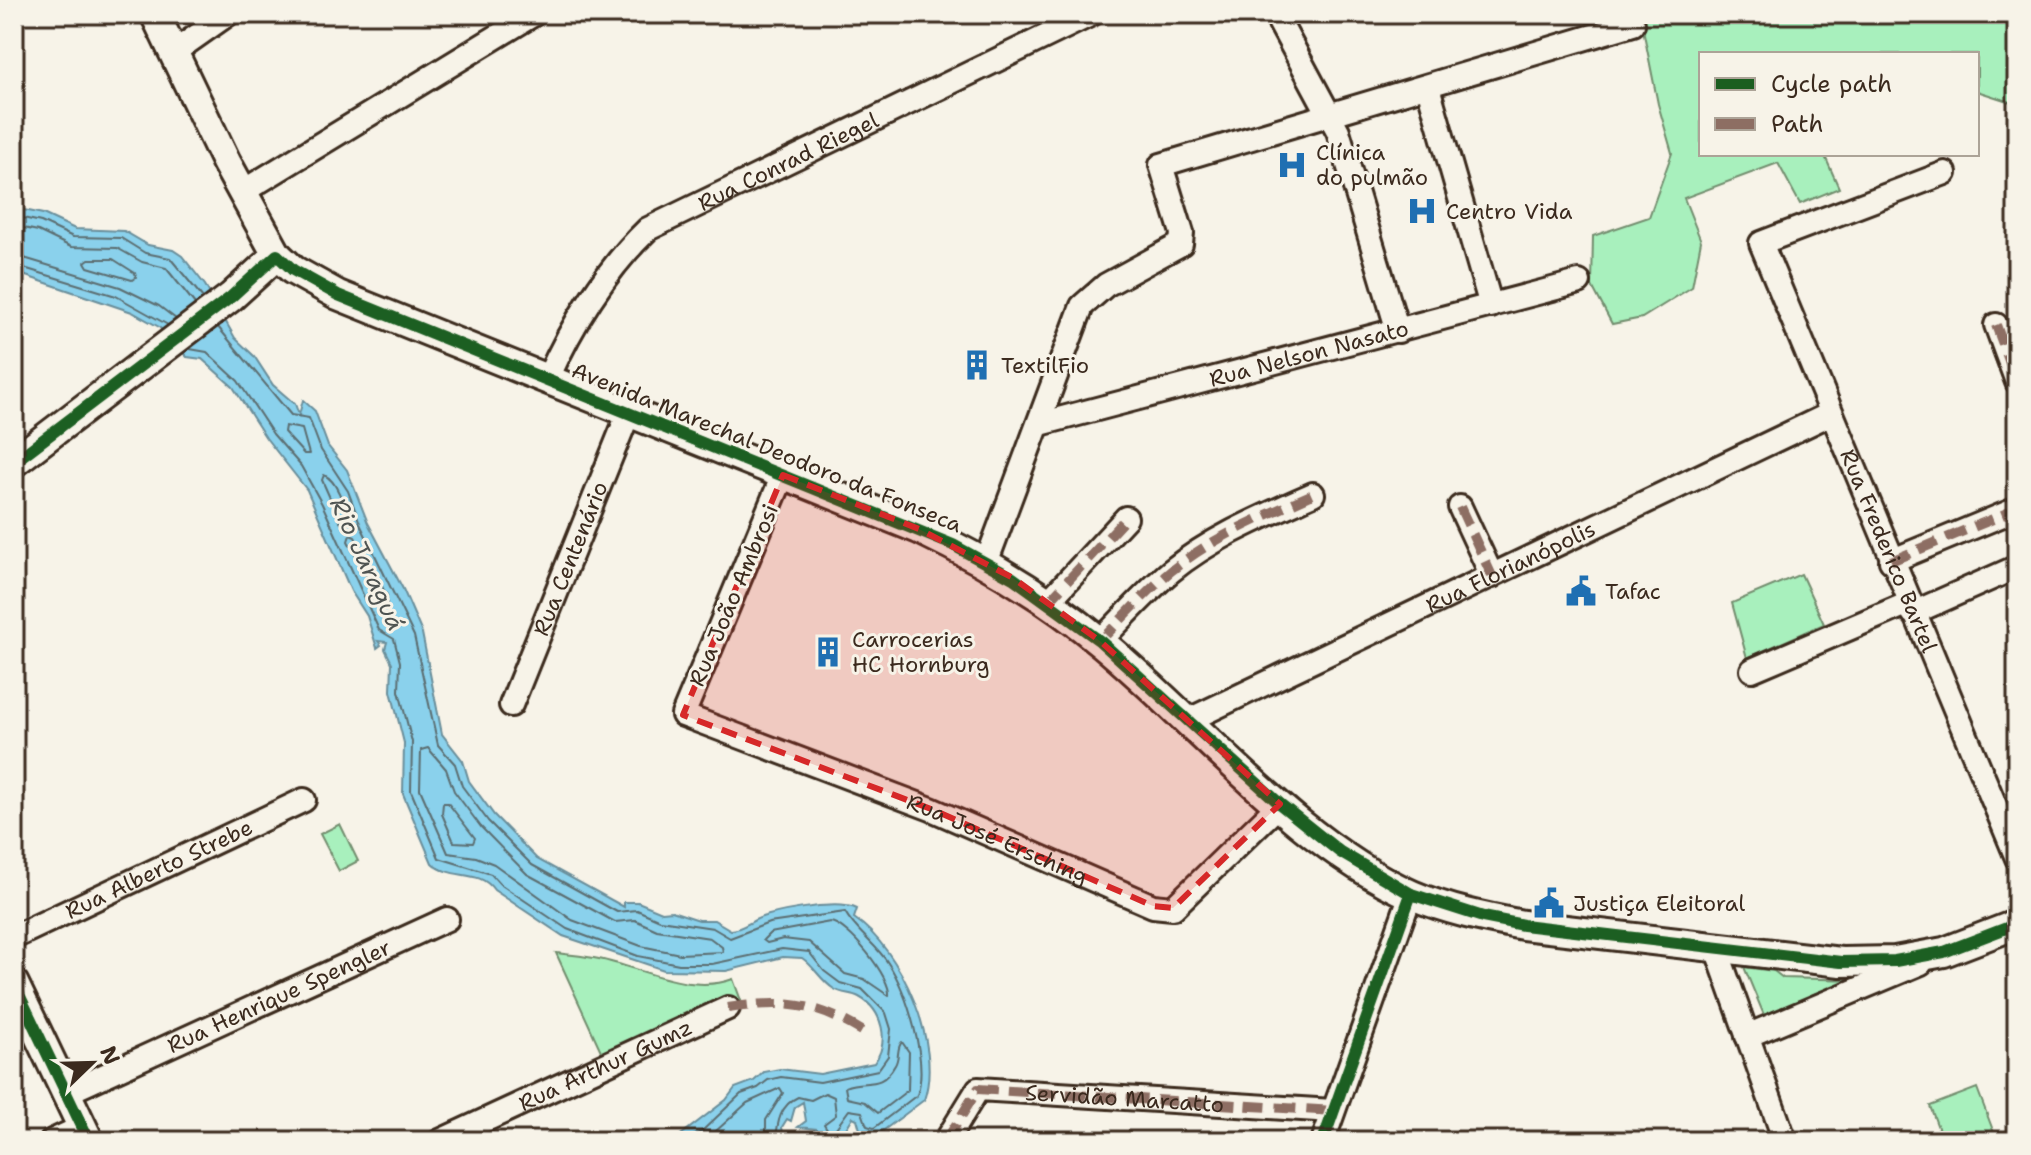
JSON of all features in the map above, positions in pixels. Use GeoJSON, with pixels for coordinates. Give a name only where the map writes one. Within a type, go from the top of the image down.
{"type":"FeatureCollection","features":[{"type":"Feature","properties":{"kind":"main road"},"geometry":{"type":"LineString","coordinates":[[14,462],[231,297],[277,255],[242,192],[155,14]]}},
{"type":"Feature","properties":{"kind":"main road","name":"Avenida Marechal Deodoro da Fonseca"},"geometry":{"type":"LineString","coordinates":[[277,255],[293,270],[338,295],[919,529],[986,563],[1100,641],[1280,804],[1340,852],[1411,894],[1483,917],[1523,925],[1841,962],[1895,961],[1944,952],[2017,924]]}},
{"type":"Feature","properties":{"kind":"main road"},"geometry":{"type":"LineString","coordinates":[[14,984],[85,1134]]}},
{"type":"Feature","properties":{"kind":"street"},"geometry":{"type":"LineString","coordinates":[[174,52],[228,14]]}},
{"type":"Feature","properties":{"kind":"street"},"geometry":{"type":"LineString","coordinates":[[242,192],[534,14]]}},
{"type":"Feature","properties":{"kind":"street","name":"Rua Conrad Riegel"},"geometry":{"type":"LineString","coordinates":[[548,378],[587,307],[632,244],[648,229],[1092,14]]}},
{"type":"Feature","properties":{"kind":"street"},"geometry":{"type":"LineString","coordinates":[[1275,14],[1332,116],[1398,331]]}},
{"type":"Feature","properties":{"kind":"street"},"geometry":{"type":"LineString","coordinates":[[986,563],[1082,306],[1106,285],[1181,244],[1182,233],[1161,165],[1633,24]]}},
{"type":"Feature","properties":{"kind":"street"},"geometry":{"type":"LineString","coordinates":[[1428,87],[1491,306]]}},
{"type":"Feature","properties":{"kind":"street","name":"Rua Frederico Bartel"},"geometry":{"type":"LineString","coordinates":[[1945,173],[1761,243],[2017,858]]}},
{"type":"Feature","properties":{"kind":"street","name":"Rua Nelson Nasato"},"geometry":{"type":"LineString","coordinates":[[1040,424],[1579,282]]}},
{"type":"Feature","properties":{"kind":"street"},"geometry":{"type":"LineString","coordinates":[[1996,325],[2017,382]]}},
{"type":"Feature","properties":{"kind":"street","name":"Rua Centenário"},"geometry":{"type":"LineString","coordinates":[[511,705],[629,412]]}},
{"type":"Feature","properties":{"kind":"street","name":"Rua Florianópolis"},"geometry":{"type":"LineString","coordinates":[[1189,720],[1830,414]]}},
{"type":"Feature","properties":{"kind":"street","name":"Rua João Ambrosi"},"geometry":{"type":"LineString","coordinates":[[683,715],[783,475]]}},
{"type":"Feature","properties":{"kind":"street"},"geometry":{"type":"LineString","coordinates":[[1100,641],[1169,573],[1196,554],[1237,529],[1313,494]]}},
{"type":"Feature","properties":{"kind":"street"},"geometry":{"type":"LineString","coordinates":[[1460,507],[1492,576]]}},
{"type":"Feature","properties":{"kind":"street"},"geometry":{"type":"LineString","coordinates":[[1891,561],[2017,509]]}},
{"type":"Feature","properties":{"kind":"street"},"geometry":{"type":"LineString","coordinates":[[1047,603],[1126,518]]}},
{"type":"Feature","properties":{"kind":"street"},"geometry":{"type":"LineString","coordinates":[[1752,670],[2017,567]]}},
{"type":"Feature","properties":{"kind":"street","name":"Rua José Ersching"},"geometry":{"type":"LineString","coordinates":[[683,715],[931,809],[1153,906],[1173,908],[1280,804]]}},
{"type":"Feature","properties":{"kind":"street","name":"Rua Alberto Strebe"},"geometry":{"type":"LineString","coordinates":[[14,937],[304,800]]}},
{"type":"Feature","properties":{"kind":"street"},"geometry":{"type":"LineString","coordinates":[[1323,1141],[1411,894]]}},
{"type":"Feature","properties":{"kind":"street","name":"Rua Henrique Spengler"},"geometry":{"type":"LineString","coordinates":[[66,1093],[447,919]]}},
{"type":"Feature","properties":{"kind":"street"},"geometry":{"type":"LineString","coordinates":[[1716,948],[1778,1139]]}},
{"type":"Feature","properties":{"kind":"street"},"geometry":{"type":"LineString","coordinates":[[1747,1036],[1944,952]]}},
{"type":"Feature","properties":{"kind":"street","name":"Rua Arthur Gumz"},"geometry":{"type":"LineString","coordinates":[[440,1141],[728,1008]]}},
{"type":"Feature","properties":{"kind":"street","name":"Servidão Marcatto"},"geometry":{"type":"LineString","coordinates":[[946,1141],[978,1089],[1333,1111]]}},
{"type":"Feature","properties":{"kind":"street"},"geometry":{"type":"LineString","coordinates":[[52,1141],[85,1134]]}},
{"type":"Feature","properties":{"kind":"highlighted area"},"geometry":{"type":"Polygon","coordinates":[[[783,475],[919,529],[1013,578],[1100,641],[1280,804],[1173,908],[1153,906],[931,809],[683,715],[783,475]]]}},
{"type":"Feature","properties":{"kind":"green space"},"geometry":{"type":"Polygon","coordinates":[[[1640,14],[2017,14],[2017,104],[1979,92],[1979,52],[1699,52],[1699,156],[1825,156],[1839,188],[1800,204],[1778,163],[1684,198],[1701,241],[1692,287],[1642,318],[1612,324],[1592,286],[1593,236],[1649,217],[1672,153],[1658,104],[1640,14]]]}},
{"type":"Feature","properties":{"kind":"green space"},"geometry":{"type":"Polygon","coordinates":[[[1801,574],[1824,624],[1747,658],[1732,603],[1801,574]]]}},
{"type":"Feature","properties":{"kind":"green space"},"geometry":{"type":"Polygon","coordinates":[[[340,824],[358,861],[339,871],[320,834],[340,824]]]}},
{"type":"Feature","properties":{"kind":"green space"},"geometry":{"type":"Polygon","coordinates":[[[556,953],[599,959],[683,982],[717,983],[733,979],[743,1006],[606,1062],[556,953]]]}},
{"type":"Feature","properties":{"kind":"green space"},"geometry":{"type":"Polygon","coordinates":[[[1744,967],[1774,971],[1783,978],[1858,980],[1848,988],[1837,987],[1816,993],[1766,1020],[1744,967]]]}},
{"type":"Feature","properties":{"kind":"green space"},"geometry":{"type":"Polygon","coordinates":[[[1977,1088],[1997,1141],[1943,1141],[1930,1106],[1977,1088]]]}},
{"type":"Feature","properties":{"kind":"water","name":"Rio Jaraguá"},"geometry":{"type":"Polygon","coordinates":[[[14,208],[43,214],[75,229],[124,231],[148,245],[173,250],[182,256],[205,285],[235,338],[254,356],[273,385],[295,404],[299,415],[303,400],[315,411],[328,446],[347,470],[368,523],[422,633],[442,734],[463,761],[469,781],[494,815],[537,859],[624,907],[624,902],[638,902],[662,912],[672,911],[699,920],[714,920],[731,930],[765,916],[799,909],[838,905],[857,909],[854,918],[871,932],[887,952],[914,1000],[928,1053],[924,1100],[876,1136],[861,1133],[857,1119],[853,1117],[839,1140],[820,1141],[817,1129],[798,1127],[806,1121],[803,1102],[795,1107],[791,1121],[787,1119],[782,1127],[784,1141],[673,1141],[726,1100],[735,1088],[754,1081],[764,1072],[780,1069],[820,1074],[874,1063],[882,1046],[879,1018],[859,997],[829,986],[802,958],[783,957],[726,971],[664,970],[563,936],[481,879],[448,872],[432,863],[403,794],[404,743],[391,691],[392,663],[385,649],[387,642],[378,641],[381,645],[377,648],[367,616],[351,591],[307,490],[266,438],[233,387],[202,359],[187,357],[159,327],[132,312],[14,272],[14,208]]]}},
{"type":"Feature","properties":{"kind":"marked path"},"geometry":{"type":"LineString","coordinates":[[1996,325],[2017,382]]}},
{"type":"Feature","properties":{"kind":"marked path"},"geometry":{"type":"LineString","coordinates":[[1100,641],[1187,559],[1239,528],[1313,494]]}},
{"type":"Feature","properties":{"kind":"marked path"},"geometry":{"type":"LineString","coordinates":[[1460,507],[1492,576]]}},
{"type":"Feature","properties":{"kind":"marked path"},"geometry":{"type":"LineString","coordinates":[[1891,561],[2017,509]]}},
{"type":"Feature","properties":{"kind":"marked path"},"geometry":{"type":"LineString","coordinates":[[1047,603],[1126,518]]}},
{"type":"Feature","properties":{"kind":"marked path"},"geometry":{"type":"LineString","coordinates":[[728,1008],[765,1004],[798,1006],[829,1014],[862,1031]]}},
{"type":"Feature","properties":{"kind":"marked path"},"geometry":{"type":"LineString","coordinates":[[946,1141],[978,1089],[1333,1111]]}},
{"type":"Feature","properties":{"kind":"cycle path"},"geometry":{"type":"LineString","coordinates":[[14,462],[231,297],[277,255],[293,270],[338,295],[953,545],[1013,578],[1100,641],[1280,804],[1340,852],[1411,894],[1483,917],[1523,925],[1841,962],[1895,961],[1944,952],[2017,924]]}},
{"type":"Feature","properties":{"kind":"cycle path"},"geometry":{"type":"LineString","coordinates":[[1323,1141],[1411,894]]}},
{"type":"Feature","properties":{"kind":"cycle path"},"geometry":{"type":"LineString","coordinates":[[14,984],[89,1141]]}},
{"type":"Feature","properties":{"kind":"place","name":"Clínica do pulmão"},"geometry":{"type":"Point","coordinates":[1292,165]}},
{"type":"Feature","properties":{"kind":"place","name":"Centro Vida"},"geometry":{"type":"Point","coordinates":[1422,211]}},
{"type":"Feature","properties":{"kind":"place","name":"TextilFio"},"geometry":{"type":"Point","coordinates":[977,365]}},
{"type":"Feature","properties":{"kind":"place","name":"Tafac"},"geometry":{"type":"Point","coordinates":[1581,591]}},
{"type":"Feature","properties":{"kind":"place","name":"Carrocerias HC Hornburg"},"geometry":{"type":"Point","coordinates":[828,652]}},
{"type":"Feature","properties":{"kind":"place","name":"Justiça Eleitoral"},"geometry":{"type":"Point","coordinates":[1549,903]}}]}
